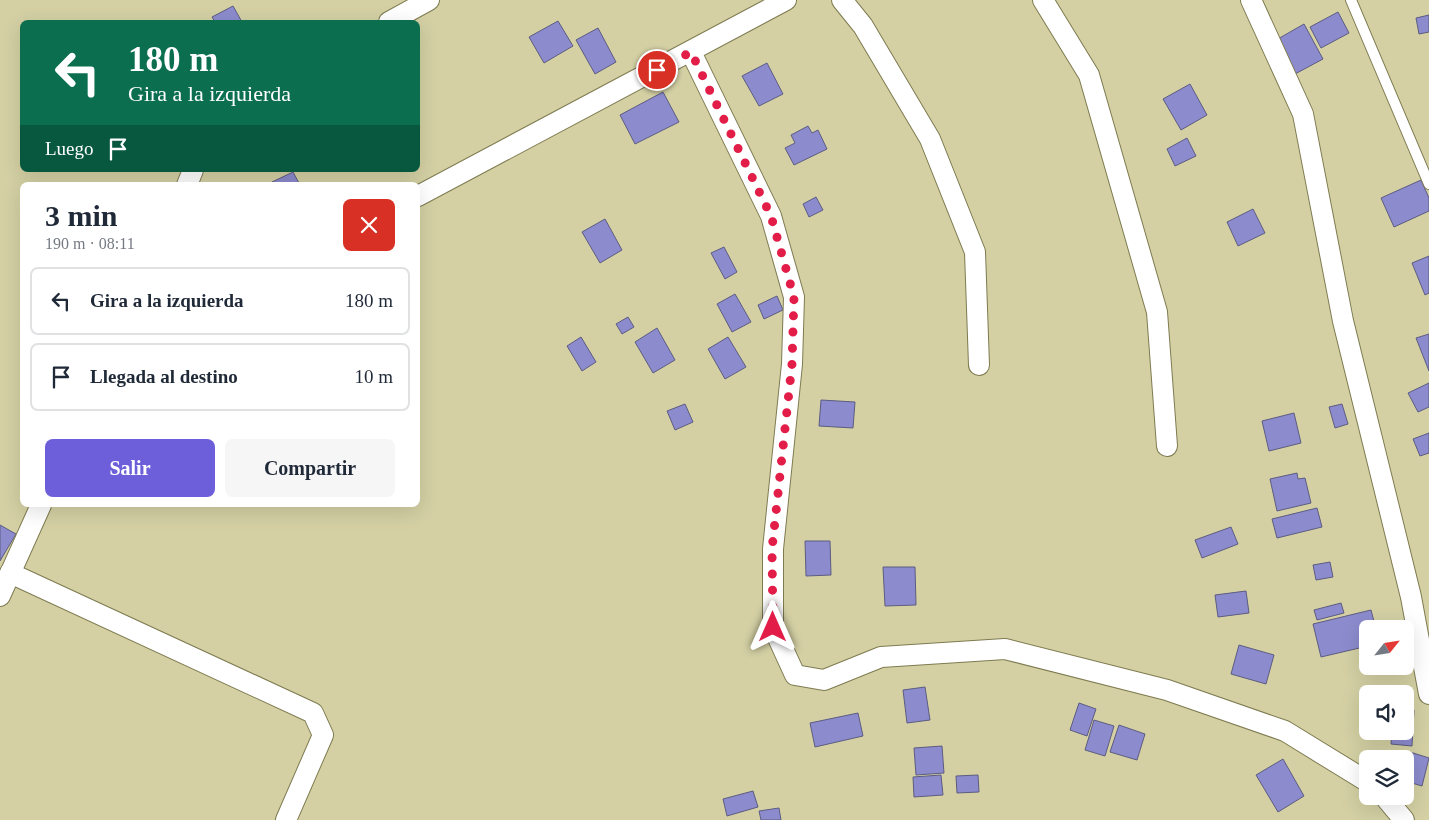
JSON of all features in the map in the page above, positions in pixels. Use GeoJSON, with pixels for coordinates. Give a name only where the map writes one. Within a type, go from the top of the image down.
{"type":"FeatureCollection","features":[{"type":"Feature","properties":{"kind":"street"},"geometry":{"type":"LineString","coordinates":[[393,20],[429,0]]}},
{"type":"Feature","properties":{"kind":"street"},"geometry":{"type":"LineString","coordinates":[[420,195],[786,0]]}},
{"type":"Feature","properties":{"kind":"street"},"geometry":{"type":"LineString","coordinates":[[842,0],[863,26],[930,139],[974,252],[979,365]]}},
{"type":"Feature","properties":{"kind":"street"},"geometry":{"type":"LineString","coordinates":[[1042,0],[1089,75],[1157,312],[1167,446]]}},
{"type":"Feature","properties":{"kind":"street"},"geometry":{"type":"LineString","coordinates":[[1251,0],[1303,114],[1343,321],[1411,597],[1429,694]]}},
{"type":"Feature","properties":{"kind":"street"},"geometry":{"type":"LineString","coordinates":[[691,52],[771,216],[794,297],[792,364],[772,549],[773,627],[795,675],[824,680],[881,657],[1005,649],[1167,690],[1285,732],[1359,777]]}},
{"type":"Feature","properties":{"kind":"street"},"geometry":{"type":"LineString","coordinates":[[41,507],[3,587],[314,713],[323,735],[286,820]]}},
{"type":"Feature","properties":{"kind":"street"},"geometry":{"type":"LineString","coordinates":[[1392,805],[1404,820]]}},
{"type":"Feature","properties":{"kind":"lane"},"geometry":{"type":"LineString","coordinates":[[1351,0],[1429,184]]}},
{"type":"Feature","properties":{"kind":"building"},"geometry":{"type":"Polygon","coordinates":[[[233,6],[241,20],[214,20],[212,17],[233,6]]]}},
{"type":"Feature","properties":{"kind":"building"},"geometry":{"type":"Polygon","coordinates":[[[1338,12],[1349,33],[1321,48],[1310,27],[1338,12]]]}},
{"type":"Feature","properties":{"kind":"building"},"geometry":{"type":"Polygon","coordinates":[[[1429,15],[1429,32],[1419,34],[1416,18],[1429,15]]]}},
{"type":"Feature","properties":{"kind":"building"},"geometry":{"type":"Polygon","coordinates":[[[558,21],[573,46],[544,63],[529,37],[558,21]]]}},
{"type":"Feature","properties":{"kind":"building"},"geometry":{"type":"Polygon","coordinates":[[[1304,24],[1323,59],[1295,74],[1276,40],[1304,24]]]}},
{"type":"Feature","properties":{"kind":"building"},"geometry":{"type":"Polygon","coordinates":[[[598,28],[616,62],[595,74],[576,40],[598,28]]]}},
{"type":"Feature","properties":{"kind":"building"},"geometry":{"type":"Polygon","coordinates":[[[767,63],[783,94],[759,106],[742,76],[767,63]]]}},
{"type":"Feature","properties":{"kind":"building"},"geometry":{"type":"Polygon","coordinates":[[[1190,84],[1207,115],[1181,130],[1163,99],[1190,84]]]}},
{"type":"Feature","properties":{"kind":"building"},"geometry":{"type":"Polygon","coordinates":[[[663,92],[679,122],[635,144],[620,115],[663,92]]]}},
{"type":"Feature","properties":{"kind":"building"},"geometry":{"type":"Polygon","coordinates":[[[808,126],[812,133],[818,130],[827,149],[794,165],[785,148],[795,143],[791,135],[808,126]]]}},
{"type":"Feature","properties":{"kind":"building"},"geometry":{"type":"Polygon","coordinates":[[[1187,138],[1196,156],[1175,166],[1167,149],[1187,138]]]}},
{"type":"Feature","properties":{"kind":"building"},"geometry":{"type":"Polygon","coordinates":[[[293,172],[298,182],[272,182],[293,172]]]}},
{"type":"Feature","properties":{"kind":"building"},"geometry":{"type":"Polygon","coordinates":[[[1421,180],[1429,198],[1429,211],[1394,227],[1381,198],[1421,180]]]}},
{"type":"Feature","properties":{"kind":"building"},"geometry":{"type":"Polygon","coordinates":[[[816,197],[823,210],[809,217],[803,204],[816,197]]]}},
{"type":"Feature","properties":{"kind":"building"},"geometry":{"type":"Polygon","coordinates":[[[1253,209],[1265,233],[1238,246],[1227,222],[1253,209]]]}},
{"type":"Feature","properties":{"kind":"building"},"geometry":{"type":"Polygon","coordinates":[[[605,219],[622,250],[600,263],[582,232],[605,219]]]}},
{"type":"Feature","properties":{"kind":"building"},"geometry":{"type":"Polygon","coordinates":[[[724,247],[737,272],[725,279],[711,253],[724,247]]]}},
{"type":"Feature","properties":{"kind":"building"},"geometry":{"type":"Polygon","coordinates":[[[1429,256],[1429,293],[1425,295],[1412,263],[1429,256]]]}},
{"type":"Feature","properties":{"kind":"building"},"geometry":{"type":"Polygon","coordinates":[[[735,294],[751,322],[732,332],[717,304],[735,294]]]}},
{"type":"Feature","properties":{"kind":"building"},"geometry":{"type":"Polygon","coordinates":[[[777,296],[783,310],[764,319],[758,305],[777,296]]]}},
{"type":"Feature","properties":{"kind":"building"},"geometry":{"type":"Polygon","coordinates":[[[628,317],[634,327],[622,334],[616,324],[628,317]]]}},
{"type":"Feature","properties":{"kind":"building"},"geometry":{"type":"Polygon","coordinates":[[[657,328],[675,360],[653,373],[635,342],[657,328]]]}},
{"type":"Feature","properties":{"kind":"building"},"geometry":{"type":"Polygon","coordinates":[[[1429,334],[1429,371],[1416,338],[1429,334]]]}},
{"type":"Feature","properties":{"kind":"building"},"geometry":{"type":"Polygon","coordinates":[[[581,337],[596,362],[582,371],[567,346],[581,337]]]}},
{"type":"Feature","properties":{"kind":"building"},"geometry":{"type":"Polygon","coordinates":[[[728,337],[746,367],[725,379],[708,349],[728,337]]]}},
{"type":"Feature","properties":{"kind":"building"},"geometry":{"type":"Polygon","coordinates":[[[1429,383],[1429,407],[1418,412],[1408,393],[1429,383]]]}},
{"type":"Feature","properties":{"kind":"building"},"geometry":{"type":"Polygon","coordinates":[[[821,400],[855,402],[853,428],[819,426],[821,400]]]}},
{"type":"Feature","properties":{"kind":"building"},"geometry":{"type":"Polygon","coordinates":[[[685,404],[693,422],[675,430],[667,411],[685,404]]]}},
{"type":"Feature","properties":{"kind":"building"},"geometry":{"type":"Polygon","coordinates":[[[1342,404],[1348,424],[1335,428],[1329,407],[1342,404]]]}},
{"type":"Feature","properties":{"kind":"building"},"geometry":{"type":"Polygon","coordinates":[[[1294,413],[1301,443],[1269,451],[1262,421],[1294,413]]]}},
{"type":"Feature","properties":{"kind":"building"},"geometry":{"type":"Polygon","coordinates":[[[1429,433],[1429,453],[1420,456],[1413,439],[1429,433]]]}},
{"type":"Feature","properties":{"kind":"building"},"geometry":{"type":"Polygon","coordinates":[[[1297,473],[1298,479],[1305,478],[1311,503],[1277,511],[1270,479],[1297,473]]]}},
{"type":"Feature","properties":{"kind":"building"},"geometry":{"type":"Polygon","coordinates":[[[1317,508],[1322,527],[1277,538],[1272,519],[1317,508]]]}},
{"type":"Feature","properties":{"kind":"building"},"geometry":{"type":"Polygon","coordinates":[[[0,525],[16,534],[0,561],[0,525]]]}},
{"type":"Feature","properties":{"kind":"building"},"geometry":{"type":"Polygon","coordinates":[[[1231,527],[1238,544],[1202,558],[1195,540],[1231,527]]]}},
{"type":"Feature","properties":{"kind":"building"},"geometry":{"type":"Polygon","coordinates":[[[805,541],[830,541],[831,575],[806,576],[805,541]]]}},
{"type":"Feature","properties":{"kind":"building"},"geometry":{"type":"Polygon","coordinates":[[[1330,562],[1333,577],[1316,580],[1313,565],[1330,562]]]}},
{"type":"Feature","properties":{"kind":"building"},"geometry":{"type":"Polygon","coordinates":[[[883,567],[915,567],[916,605],[885,606],[883,567]]]}},
{"type":"Feature","properties":{"kind":"building"},"geometry":{"type":"Polygon","coordinates":[[[1246,591],[1249,613],[1218,617],[1215,595],[1246,591]]]}},
{"type":"Feature","properties":{"kind":"building"},"geometry":{"type":"Polygon","coordinates":[[[1341,603],[1344,613],[1317,620],[1314,610],[1341,603]]]}},
{"type":"Feature","properties":{"kind":"building"},"geometry":{"type":"Polygon","coordinates":[[[1371,610],[1374,620],[1359,620],[1359,648],[1321,657],[1313,624],[1371,610]]]}},
{"type":"Feature","properties":{"kind":"building"},"geometry":{"type":"Polygon","coordinates":[[[1239,645],[1274,655],[1266,684],[1231,674],[1239,645]]]}},
{"type":"Feature","properties":{"kind":"building"},"geometry":{"type":"Polygon","coordinates":[[[925,687],[930,720],[907,723],[903,690],[925,687]]]}},
{"type":"Feature","properties":{"kind":"building"},"geometry":{"type":"Polygon","coordinates":[[[1079,703],[1096,709],[1087,736],[1070,730],[1079,703]]]}},
{"type":"Feature","properties":{"kind":"building"},"geometry":{"type":"Polygon","coordinates":[[[858,713],[863,736],[815,747],[810,723],[858,713]]]}},
{"type":"Feature","properties":{"kind":"building"},"geometry":{"type":"Polygon","coordinates":[[[1094,720],[1114,726],[1105,756],[1085,750],[1094,720]]]}},
{"type":"Feature","properties":{"kind":"building"},"geometry":{"type":"Polygon","coordinates":[[[1119,725],[1145,734],[1137,760],[1110,752],[1119,725]]]}},
{"type":"Feature","properties":{"kind":"building"},"geometry":{"type":"Polygon","coordinates":[[[1391,740],[1412,740],[1412,746],[1391,744],[1391,740]]]}},
{"type":"Feature","properties":{"kind":"building"},"geometry":{"type":"Polygon","coordinates":[[[942,746],[944,773],[916,775],[914,748],[942,746]]]}},
{"type":"Feature","properties":{"kind":"building"},"geometry":{"type":"Polygon","coordinates":[[[1414,753],[1429,758],[1422,786],[1414,784],[1414,753]]]}},
{"type":"Feature","properties":{"kind":"building"},"geometry":{"type":"Polygon","coordinates":[[[1283,759],[1304,796],[1278,812],[1256,775],[1283,759]]]}},
{"type":"Feature","properties":{"kind":"building"},"geometry":{"type":"Polygon","coordinates":[[[941,775],[943,795],[914,797],[913,777],[941,775]]]}},
{"type":"Feature","properties":{"kind":"building"},"geometry":{"type":"Polygon","coordinates":[[[978,775],[979,792],[957,793],[956,776],[978,775]]]}},
{"type":"Feature","properties":{"kind":"building"},"geometry":{"type":"Polygon","coordinates":[[[753,791],[758,807],[727,816],[723,799],[753,791]]]}},
{"type":"Feature","properties":{"kind":"building"},"geometry":{"type":"Polygon","coordinates":[[[779,808],[781,820],[761,820],[759,811],[779,808]]]}},
{"type":"Feature","properties":{"kind":"route"},"geometry":{"type":"LineString","coordinates":[[657,70],[691,52],[771,216],[794,297],[792,364],[772,549],[773,627]]}}]}
